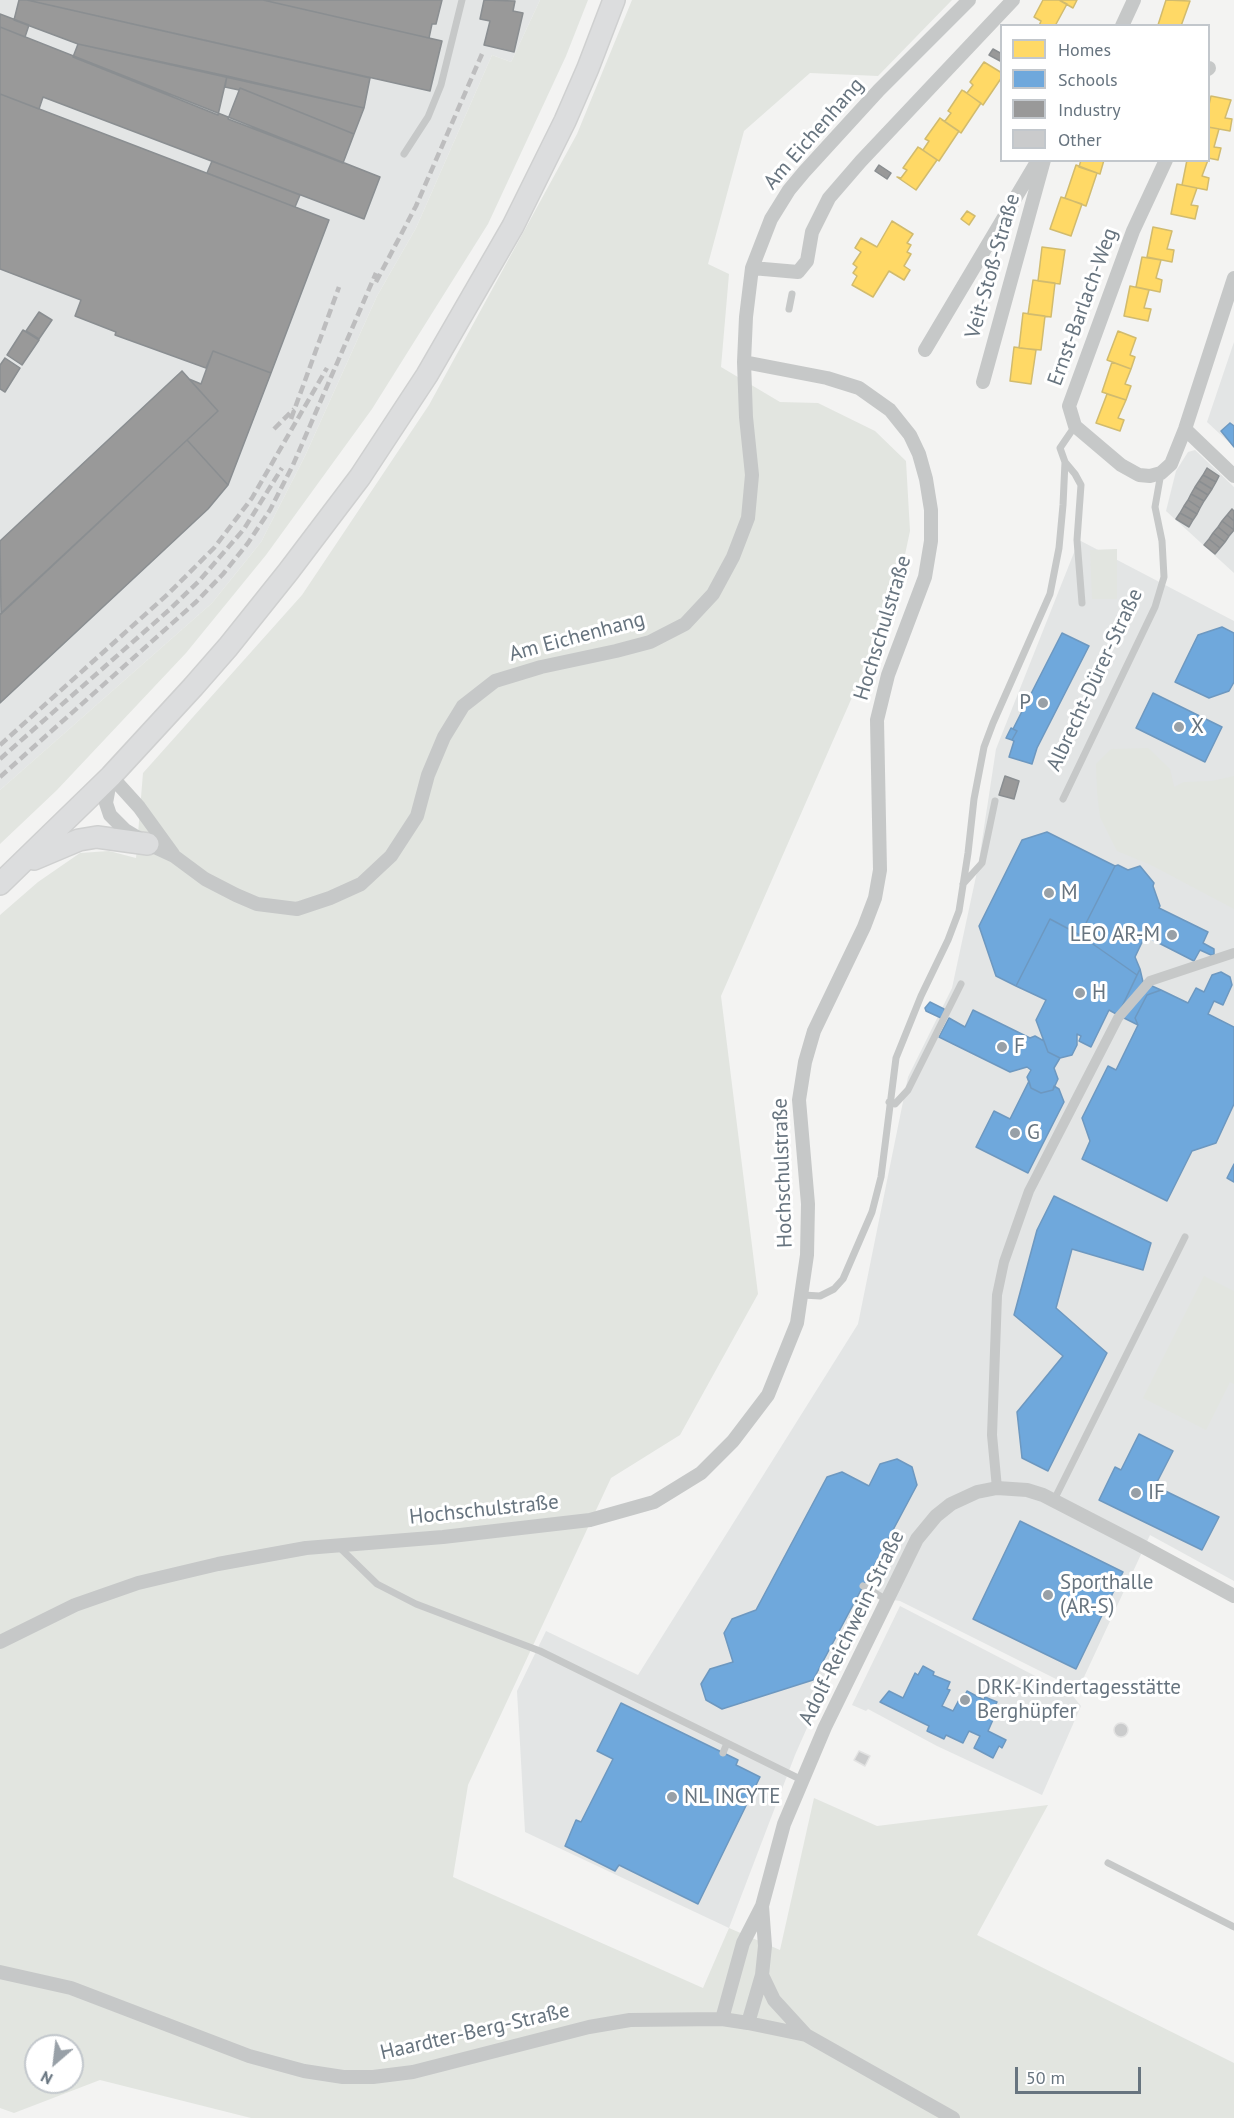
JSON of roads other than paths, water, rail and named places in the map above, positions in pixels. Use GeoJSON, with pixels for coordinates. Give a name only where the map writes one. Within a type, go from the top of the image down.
{"type":"FeatureCollection","features":[{"type":"Feature","properties":{"kind":"main road"},"geometry":{"type":"LineString","coordinates":[[0,884],[111,776],[228,647],[319,533],[360,477],[459,323],[513,226],[565,121],[614,0]]}},
{"type":"Feature","properties":{"kind":"main road"},"geometry":{"type":"LineString","coordinates":[[17,868],[80,840],[98,837],[148,844]]}},
{"type":"Feature","properties":{"kind":"street","name":"Am Eichenhang"},"geometry":{"type":"LineString","coordinates":[[111,776],[106,803],[110,815],[125,830],[174,856],[205,879],[257,904],[297,909],[361,884],[391,856],[417,816],[428,775],[444,737],[463,706],[495,681],[541,667],[650,642],[685,624],[713,594],[733,557],[748,518],[752,475],[746,417],[744,362],[746,317],[752,268],[771,219],[801,175],[879,90],[969,0]]}},
{"type":"Feature","properties":{"kind":"street"},"geometry":{"type":"LineString","coordinates":[[752,268],[798,272],[807,261],[812,232],[829,198],[1013,0]]}},
{"type":"Feature","properties":{"kind":"street"},"geometry":{"type":"LineString","coordinates":[[1123,24],[1134,0]]}},
{"type":"Feature","properties":{"kind":"street","name":"Veit-Stoß-Straße"},"geometry":{"type":"LineString","coordinates":[[925,350],[1037,162]]}},
{"type":"Feature","properties":{"kind":"street","name":"Veit-Stoß-Straße"},"geometry":{"type":"LineString","coordinates":[[983,382],[1043,162]]}},
{"type":"Feature","properties":{"kind":"street","name":"Ernst-Barlach-Weg"},"geometry":{"type":"LineString","coordinates":[[1075,426],[1069,406],[1133,231],[1165,162]]}},
{"type":"Feature","properties":{"kind":"street"},"geometry":{"type":"LineString","coordinates":[[1075,426],[1121,465],[1139,475],[1150,476],[1161,473],[1171,464],[1185,429],[1234,278]]}},
{"type":"Feature","properties":{"kind":"street","name":"Hochschulstraße"},"geometry":{"type":"LineString","coordinates":[[0,1642],[75,1605],[138,1583],[229,1562],[306,1548],[443,1537],[590,1520],[654,1502],[701,1473],[733,1441],[768,1395],[789,1347],[803,1295],[808,1204],[800,1100],[805,1062],[814,1031],[864,927],[875,897],[880,870],[877,720],[888,675],[925,577],[931,541],[931,510],[927,479],[920,454],[910,435],[890,410],[859,388],[827,378],[744,362]]}},
{"type":"Feature","properties":{"kind":"street"},"geometry":{"type":"LineString","coordinates":[[1185,429],[1234,476]]}},
{"type":"Feature","properties":{"kind":"street","name":"Am Eichenhang"},"geometry":{"type":"LineString","coordinates":[[111,776],[139,807],[174,856]]}},
{"type":"Feature","properties":{"kind":"street"},"geometry":{"type":"LineString","coordinates":[[997,1488],[992,1435],[997,1295],[1004,1262],[1029,1191],[1118,1018],[1124,1011],[1150,981],[1234,953]]}},
{"type":"Feature","properties":{"kind":"street","name":"Adolf-Reichwein-Straße"},"geometry":{"type":"LineString","coordinates":[[722,2019],[743,1943],[762,1906],[784,1824],[802,1780],[886,1599],[917,1539],[936,1516],[957,1501],[977,1492],[997,1488],[1027,1490],[1054,1500],[1234,1596]]}},
{"type":"Feature","properties":{"kind":"street","name":"Adolf-Reichwein-Straße"},"geometry":{"type":"LineString","coordinates":[[748,2023],[762,1975],[765,1946],[762,1906]]}},
{"type":"Feature","properties":{"kind":"street","name":"Haardter-Berg-Straße"},"geometry":{"type":"LineString","coordinates":[[0,1972],[71,1988],[249,2056],[304,2071],[343,2077],[373,2077],[413,2072],[589,2027],[630,2020],[722,2019],[806,2035],[953,2118]]}},
{"type":"Feature","properties":{"kind":"street"},"geometry":{"type":"LineString","coordinates":[[762,1975],[774,2000],[806,2035]]}},
{"type":"Feature","properties":{"kind":"lane"},"geometry":{"type":"LineString","coordinates":[[404,154],[428,117],[441,85],[462,0]]}},
{"type":"Feature","properties":{"kind":"lane"},"geometry":{"type":"LineString","coordinates":[[789,309],[792,294]]}},
{"type":"Feature","properties":{"kind":"lane"},"geometry":{"type":"LineString","coordinates":[[1075,426],[1060,448],[1065,462],[1081,485],[1077,540],[1082,603]]}},
{"type":"Feature","properties":{"kind":"lane"},"geometry":{"type":"LineString","coordinates":[[803,1295],[820,1296],[834,1289],[843,1279],[872,1212],[881,1177],[896,1058],[916,1007],[948,940],[958,911],[984,747],[1050,594],[1059,548],[1065,462]]}},
{"type":"Feature","properties":{"kind":"lane","name":"Albrecht-Dürer-Straße"},"geometry":{"type":"LineString","coordinates":[[1063,798],[1146,626],[1161,587],[1164,577],[1162,541],[1155,507],[1161,473]]}},
{"type":"Feature","properties":{"kind":"lane"},"geometry":{"type":"LineString","coordinates":[[963,884],[982,863],[995,801]]}},
{"type":"Feature","properties":{"kind":"lane"},"geometry":{"type":"LineString","coordinates":[[890,1102],[895,1104],[908,1090],[961,984]]}},
{"type":"Feature","properties":{"kind":"lane"},"geometry":{"type":"LineString","coordinates":[[1054,1500],[1185,1237]]}},
{"type":"Feature","properties":{"kind":"lane"},"geometry":{"type":"LineString","coordinates":[[337,1545],[377,1584],[406,1599],[540,1651],[802,1780]]}},
{"type":"Feature","properties":{"kind":"lane"},"geometry":{"type":"LineString","coordinates":[[863,1586],[886,1599]]}},
{"type":"Feature","properties":{"kind":"lane"},"geometry":{"type":"LineString","coordinates":[[723,1753],[727,1743]]}},
{"type":"Feature","properties":{"kind":"lane"},"geometry":{"type":"LineString","coordinates":[[1108,1863],[1234,1927]]}},
{"type":"Feature","properties":{"kind":"railway"},"geometry":{"type":"LineString","coordinates":[[376,282],[416,206],[482,54]]}},
{"type":"Feature","properties":{"kind":"railway"},"geometry":{"type":"LineString","coordinates":[[0,777],[196,602],[248,543],[270,510],[293,465],[376,273]]}},
{"type":"Feature","properties":{"kind":"railway"},"geometry":{"type":"LineString","coordinates":[[291,419],[339,287]]}},
{"type":"Feature","properties":{"kind":"railway"},"geometry":{"type":"LineString","coordinates":[[0,745],[168,594],[214,548],[252,498],[327,368]]}},
{"type":"Feature","properties":{"kind":"railway"},"geometry":{"type":"LineString","coordinates":[[274,429],[294,409]]}},
{"type":"Feature","properties":{"kind":"railway"},"geometry":{"type":"LineString","coordinates":[[0,759],[199,581],[244,529],[282,468]]}},
{"type":"Feature","properties":{"kind":"place","name":"P"},"geometry":{"type":"Point","coordinates":[1043,703]}},
{"type":"Feature","properties":{"kind":"place","name":"X"},"geometry":{"type":"Point","coordinates":[1179,727]}},
{"type":"Feature","properties":{"kind":"place","name":"M"},"geometry":{"type":"Point","coordinates":[1049,893]}},
{"type":"Feature","properties":{"kind":"place","name":"LEO AR-M"},"geometry":{"type":"Point","coordinates":[1172,935]}},
{"type":"Feature","properties":{"kind":"place","name":"H"},"geometry":{"type":"Point","coordinates":[1080,993]}},
{"type":"Feature","properties":{"kind":"place","name":"F"},"geometry":{"type":"Point","coordinates":[1002,1047]}},
{"type":"Feature","properties":{"kind":"place","name":"G"},"geometry":{"type":"Point","coordinates":[1015,1133]}},
{"type":"Feature","properties":{"kind":"place","name":"IF"},"geometry":{"type":"Point","coordinates":[1136,1493]}},
{"type":"Feature","properties":{"kind":"place","name":"Sporthalle (AR-S)"},"geometry":{"type":"Point","coordinates":[1048,1595]}},
{"type":"Feature","properties":{"kind":"place","name":"DRK-Kindertagesstätte Berghüpfer"},"geometry":{"type":"Point","coordinates":[965,1700]}},
{"type":"Feature","properties":{"kind":"place","name":"NL INCYTE"},"geometry":{"type":"Point","coordinates":[672,1797]}}]}
